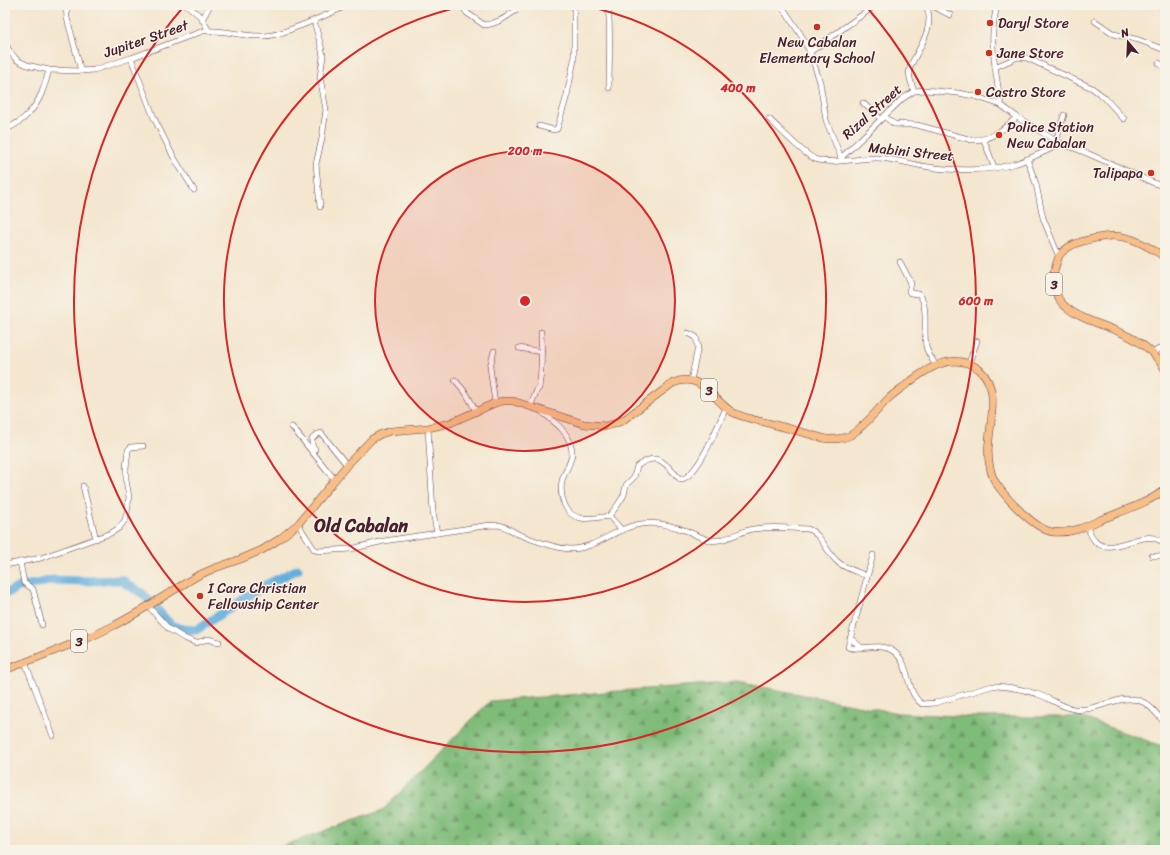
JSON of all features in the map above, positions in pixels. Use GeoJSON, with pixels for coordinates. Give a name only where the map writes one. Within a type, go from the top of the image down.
{"type":"FeatureCollection","features":[{"type":"Feature","properties":{"kind":"highway","name":"3"},"geometry":{"type":"LineString","coordinates":[[1165,257],[1138,241],[1127,237],[1104,236],[1081,242],[1067,249],[1059,257],[1055,269],[1055,288],[1058,297],[1065,306],[1078,314],[1138,341],[1152,352],[1165,369]]}},
{"type":"Feature","properties":{"kind":"highway","name":"3"},"geometry":{"type":"LineString","coordinates":[[5,670],[100,632],[130,618],[205,572],[242,559],[262,550],[278,540],[298,524],[347,465],[372,439],[381,434],[391,431],[428,428],[450,423],[495,403],[504,401],[513,401],[584,424],[606,426],[622,421],[673,383],[682,380],[691,380],[705,387],[726,408],[741,416],[828,439],[844,438],[852,434],[863,425],[889,397],[924,372],[944,362],[961,361],[969,363]]}},
{"type":"Feature","properties":{"kind":"highway"},"geometry":{"type":"LineString","coordinates":[[969,363],[984,374],[989,381],[991,390],[992,410],[988,448],[989,466],[998,486],[1020,510],[1042,528],[1052,532],[1064,533],[1087,526],[1142,502],[1165,489]]}},
{"type":"Feature","properties":{"kind":"street"},"geometry":{"type":"LineString","coordinates":[[66,5],[67,18],[81,71]]}},
{"type":"Feature","properties":{"kind":"street"},"geometry":{"type":"LineString","coordinates":[[187,5],[202,20],[209,31]]}},
{"type":"Feature","properties":{"kind":"street"},"geometry":{"type":"LineString","coordinates":[[202,20],[210,5]]}},
{"type":"Feature","properties":{"kind":"street","name":"Jupiter Street"},"geometry":{"type":"LineString","coordinates":[[5,42],[10,52],[17,60],[27,65],[49,70],[94,70],[203,31],[215,30],[243,35],[277,35],[314,21],[348,5]]}},
{"type":"Feature","properties":{"kind":"street"},"geometry":{"type":"LineString","coordinates":[[461,5],[467,13],[484,25],[500,21],[524,5]]}},
{"type":"Feature","properties":{"kind":"street"},"geometry":{"type":"LineString","coordinates":[[539,126],[554,130],[557,129],[567,95],[574,60],[574,5]]}},
{"type":"Feature","properties":{"kind":"street"},"geometry":{"type":"LineString","coordinates":[[608,5],[610,26],[609,88]]}},
{"type":"Feature","properties":{"kind":"street"},"geometry":{"type":"LineString","coordinates":[[781,5],[801,35],[810,52],[820,82],[826,120],[842,159]]}},
{"type":"Feature","properties":{"kind":"street"},"geometry":{"type":"LineString","coordinates":[[810,52],[876,5]]}},
{"type":"Feature","properties":{"kind":"street"},"geometry":{"type":"LineString","coordinates":[[914,91],[909,73],[910,67],[928,30],[930,17],[926,5]]}},
{"type":"Feature","properties":{"kind":"street"},"geometry":{"type":"LineString","coordinates":[[931,5],[950,15]]}},
{"type":"Feature","properties":{"kind":"street"},"geometry":{"type":"LineString","coordinates":[[997,5],[992,44],[1002,105]]}},
{"type":"Feature","properties":{"kind":"street"},"geometry":{"type":"LineString","coordinates":[[1158,5],[1165,7]]}},
{"type":"Feature","properties":{"kind":"street"},"geometry":{"type":"LineString","coordinates":[[314,21],[323,56],[320,77],[326,110],[316,164],[320,207]]}},
{"type":"Feature","properties":{"kind":"street"},"geometry":{"type":"LineString","coordinates":[[1095,21],[1114,34],[1139,40],[1165,50]]}},
{"type":"Feature","properties":{"kind":"street"},"geometry":{"type":"LineString","coordinates":[[995,67],[1018,57],[1026,58],[1092,88],[1104,97],[1124,119]]}},
{"type":"Feature","properties":{"kind":"street"},"geometry":{"type":"LineString","coordinates":[[130,58],[154,118],[173,156],[194,190]]}},
{"type":"Feature","properties":{"kind":"street"},"geometry":{"type":"LineString","coordinates":[[1159,63],[1165,68]]}},
{"type":"Feature","properties":{"kind":"street"},"geometry":{"type":"LineString","coordinates":[[5,130],[29,114],[45,87],[49,70]]}},
{"type":"Feature","properties":{"kind":"street","name":"Rizal Street"},"geometry":{"type":"LineString","coordinates":[[842,159],[902,98],[914,91],[925,90],[984,99],[1002,105],[1017,117],[1059,142],[1165,187]]}},
{"type":"Feature","properties":{"kind":"street"},"geometry":{"type":"LineString","coordinates":[[863,103],[883,118],[894,124],[916,125],[972,140],[984,140],[994,135],[1017,117]]}},
{"type":"Feature","properties":{"kind":"street"},"geometry":{"type":"LineString","coordinates":[[1059,142],[1064,115]]}},
{"type":"Feature","properties":{"kind":"street","name":"Mabini Street"},"geometry":{"type":"LineString","coordinates":[[769,119],[810,156],[821,160],[876,158],[944,169],[1008,166],[1027,159],[1059,142]]}},
{"type":"Feature","properties":{"kind":"street"},"geometry":{"type":"LineString","coordinates":[[984,140],[994,167]]}},
{"type":"Feature","properties":{"kind":"street"},"geometry":{"type":"LineString","coordinates":[[1027,159],[1036,184],[1043,218],[1059,257]]}},
{"type":"Feature","properties":{"kind":"street"},"geometry":{"type":"LineString","coordinates":[[900,262],[910,281],[910,293],[919,294],[921,297],[925,319],[926,345],[936,366]]}},
{"type":"Feature","properties":{"kind":"street"},"geometry":{"type":"LineString","coordinates":[[530,407],[539,388],[542,365],[541,332]]}},
{"type":"Feature","properties":{"kind":"street"},"geometry":{"type":"LineString","coordinates":[[688,333],[696,337],[698,347],[691,380]]}},
{"type":"Feature","properties":{"kind":"street"},"geometry":{"type":"LineString","coordinates":[[969,363],[977,341]]}},
{"type":"Feature","properties":{"kind":"street"},"geometry":{"type":"LineString","coordinates":[[1152,352],[1165,346]]}},
{"type":"Feature","properties":{"kind":"street"},"geometry":{"type":"LineString","coordinates":[[520,348],[542,352]]}},
{"type":"Feature","properties":{"kind":"street"},"geometry":{"type":"LineString","coordinates":[[494,351],[490,367],[495,403]]}},
{"type":"Feature","properties":{"kind":"street"},"geometry":{"type":"LineString","coordinates":[[455,380],[466,393],[476,411]]}},
{"type":"Feature","properties":{"kind":"street"},"geometry":{"type":"LineString","coordinates":[[539,410],[562,429],[568,437],[572,447],[571,461],[562,481],[563,503],[573,514],[580,518],[588,518],[609,516],[624,495],[626,485],[634,477],[637,466],[652,458],[658,458],[662,461],[680,479],[688,477],[702,459],[726,408]]}},
{"type":"Feature","properties":{"kind":"street"},"geometry":{"type":"LineString","coordinates":[[292,427],[334,480]]}},
{"type":"Feature","properties":{"kind":"street"},"geometry":{"type":"LineString","coordinates":[[428,428],[433,512],[437,533]]}},
{"type":"Feature","properties":{"kind":"street"},"geometry":{"type":"LineString","coordinates":[[315,448],[312,445],[312,439],[316,434],[321,433],[347,465]]}},
{"type":"Feature","properties":{"kind":"street"},"geometry":{"type":"LineString","coordinates":[[5,565],[41,558],[111,533],[119,528],[125,520],[129,498],[126,480],[128,450],[131,447],[143,446]]}},
{"type":"Feature","properties":{"kind":"street"},"geometry":{"type":"LineString","coordinates":[[83,486],[96,538]]}},
{"type":"Feature","properties":{"kind":"street"},"geometry":{"type":"LineString","coordinates":[[609,516],[622,530]]}},
{"type":"Feature","properties":{"kind":"street"},"geometry":{"type":"LineString","coordinates":[[298,524],[314,549],[318,551],[351,549],[384,541],[499,525],[518,534],[555,547],[570,549],[582,548],[597,543],[622,530],[637,525],[661,524],[685,530],[710,540],[720,540],[751,529],[808,529],[818,536],[830,554],[839,563],[867,576]]}},
{"type":"Feature","properties":{"kind":"street"},"geometry":{"type":"LineString","coordinates":[[1087,526],[1094,540],[1103,546],[1113,546],[1140,538],[1157,539],[1165,544]]}},
{"type":"Feature","properties":{"kind":"street"},"geometry":{"type":"LineString","coordinates":[[1152,556],[1161,556],[1165,554]]}},
{"type":"Feature","properties":{"kind":"street"},"geometry":{"type":"LineString","coordinates":[[873,555],[848,645],[849,649],[875,646],[885,647],[892,650],[900,657],[905,665],[914,696],[917,701],[922,704],[935,702],[992,686],[998,686],[1037,694],[1063,706],[1076,710],[1100,706],[1130,698],[1143,701],[1151,707],[1157,716],[1165,723]]}},
{"type":"Feature","properties":{"kind":"street"},"geometry":{"type":"LineString","coordinates":[[20,562],[24,584],[32,588],[42,626]]}},
{"type":"Feature","properties":{"kind":"street"},"geometry":{"type":"LineString","coordinates":[[149,606],[169,629],[184,638],[196,643],[208,639],[219,642]]}},
{"type":"Feature","properties":{"kind":"street"},"geometry":{"type":"LineString","coordinates":[[850,638],[861,647]]}},
{"type":"Feature","properties":{"kind":"street"},"geometry":{"type":"LineString","coordinates":[[25,662],[53,736]]}},
{"type":"Feature","properties":{"kind":"green space"},"geometry":{"type":"Polygon","coordinates":[[[737,682],[898,713],[974,717],[1080,717],[1165,747],[1165,850],[271,850],[383,810],[490,701],[737,682]]]}},
{"type":"Feature","properties":{"kind":"waterway"},"geometry":{"type":"LineString","coordinates":[[5,594],[21,586],[52,580],[123,580],[126,584],[142,593],[171,625],[182,629],[196,630],[267,584],[298,569]]}},
{"type":"Feature","properties":{"kind":"place","name":"Daryl Store"},"geometry":{"type":"Point","coordinates":[990,23]}},
{"type":"Feature","properties":{"kind":"place","name":"New Cabalan Elementary School"},"geometry":{"type":"Point","coordinates":[817,27]}},
{"type":"Feature","properties":{"kind":"place","name":"Jane Store"},"geometry":{"type":"Point","coordinates":[989,53]}},
{"type":"Feature","properties":{"kind":"place","name":"Castro Store"},"geometry":{"type":"Point","coordinates":[978,92]}},
{"type":"Feature","properties":{"kind":"place","name":"Police Station New Cabalan"},"geometry":{"type":"Point","coordinates":[999,135]}},
{"type":"Feature","properties":{"kind":"place","name":"Talipapa"},"geometry":{"type":"Point","coordinates":[1151,173]}},
{"type":"Feature","properties":{"kind":"place","name":"I Care Christian Fellowship Center"},"geometry":{"type":"Point","coordinates":[200,596]}},
{"type":"Feature","properties":{"kind":"district","name":"Old Cabalan"},"geometry":{"type":"Point","coordinates":[361,526]}}]}
